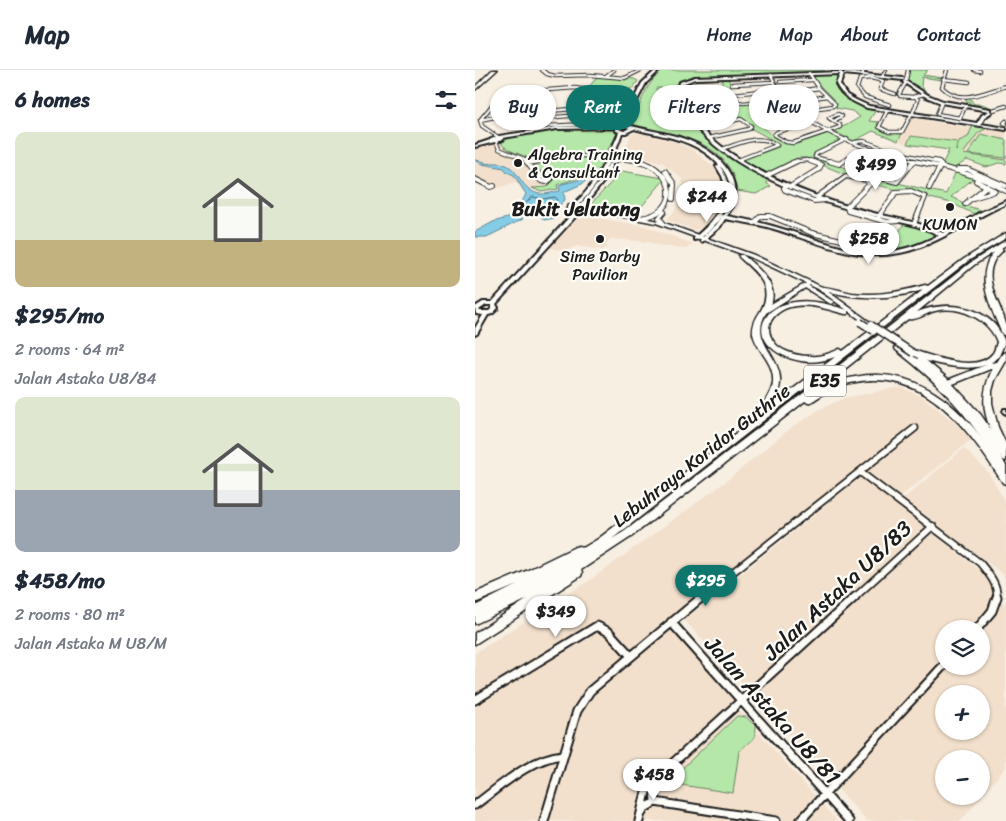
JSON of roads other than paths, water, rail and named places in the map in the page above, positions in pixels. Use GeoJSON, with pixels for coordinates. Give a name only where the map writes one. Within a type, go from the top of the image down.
{"type":"FeatureCollection","features":[{"type":"Feature","properties":{"kind":"highway"},"geometry":{"type":"LineString","coordinates":[[475,84],[491,70]]}},
{"type":"Feature","properties":{"kind":"highway"},"geometry":{"type":"LineString","coordinates":[[475,89],[495,70]]}},
{"type":"Feature","properties":{"kind":"highway","name":"Lebuhraya Koridor Guthrie"},"geometry":{"type":"LineString","coordinates":[[475,619],[601,542],[746,431],[850,348],[966,260],[1006,234]]}},
{"type":"Feature","properties":{"kind":"highway"},"geometry":{"type":"LineString","coordinates":[[1006,244],[993,256],[987,270],[987,282],[1006,334]]}},
{"type":"Feature","properties":{"kind":"highway","name":"Lebuhraya Koridor Guthrie"},"geometry":{"type":"LineString","coordinates":[[475,611],[494,607],[539,588],[597,554],[639,526],[897,325],[972,264],[1006,244]]}},
{"type":"Feature","properties":{"kind":"highway"},"geometry":{"type":"LineString","coordinates":[[741,256],[755,267],[766,281],[768,301],[757,324],[757,334],[776,366],[778,379],[775,393],[762,414],[746,431]]}},
{"type":"Feature","properties":{"kind":"highway"},"geometry":{"type":"LineString","coordinates":[[762,313],[808,284]]}},
{"type":"Feature","properties":{"kind":"highway"},"geometry":{"type":"LineString","coordinates":[[820,288],[849,296],[878,298],[910,293],[935,284]]}},
{"type":"Feature","properties":{"kind":"highway"},"geometry":{"type":"LineString","coordinates":[[845,312],[814,303],[787,306],[769,319],[767,335],[776,348],[786,354],[805,358],[834,355],[850,348]]}},
{"type":"Feature","properties":{"kind":"highway"},"geometry":{"type":"LineString","coordinates":[[897,325],[936,308],[956,309],[984,319],[996,330],[1000,339],[1000,346],[995,356],[987,362],[977,364],[949,364],[913,353]]}},
{"type":"Feature","properties":{"kind":"highway"},"geometry":{"type":"LineString","coordinates":[[946,384],[1003,358]]}},
{"type":"Feature","properties":{"kind":"highway"},"geometry":{"type":"LineString","coordinates":[[1003,358],[989,389],[988,414],[1006,452]]}},
{"type":"Feature","properties":{"kind":"highway"},"geometry":{"type":"LineString","coordinates":[[785,412],[840,382],[857,377],[874,376],[905,381],[934,394],[960,416],[989,451],[1006,480]]}},
{"type":"Feature","properties":{"kind":"highway"},"geometry":{"type":"LineString","coordinates":[[475,598],[574,552],[601,542]]}},
{"type":"Feature","properties":{"kind":"highway"},"geometry":{"type":"LineString","coordinates":[[475,639],[576,574],[597,554]]}},
{"type":"Feature","properties":{"kind":"main road"},"geometry":{"type":"LineString","coordinates":[[581,210],[640,218],[664,224],[820,288],[946,384],[984,432],[1006,472]]}},
{"type":"Feature","properties":{"kind":"main road"},"geometry":{"type":"LineString","coordinates":[[581,210],[649,224],[701,239],[771,263],[808,284],[845,312],[913,353],[981,419],[1006,458]]}},
{"type":"Feature","properties":{"kind":"street"},"geometry":{"type":"LineString","coordinates":[[542,70],[555,76],[630,77],[641,70]]}},
{"type":"Feature","properties":{"kind":"street"},"geometry":{"type":"LineString","coordinates":[[586,75],[589,70]]}},
{"type":"Feature","properties":{"kind":"street"},"geometry":{"type":"LineString","coordinates":[[607,76],[613,70]]}},
{"type":"Feature","properties":{"kind":"street"},"geometry":{"type":"LineString","coordinates":[[640,90],[644,82],[658,70]]}},
{"type":"Feature","properties":{"kind":"street"},"geometry":{"type":"LineString","coordinates":[[640,103],[648,82],[662,70]]}},
{"type":"Feature","properties":{"kind":"street"},"geometry":{"type":"LineString","coordinates":[[862,75],[864,70]]}},
{"type":"Feature","properties":{"kind":"street"},"geometry":{"type":"LineString","coordinates":[[882,77],[886,70]]}},
{"type":"Feature","properties":{"kind":"street"},"geometry":{"type":"LineString","coordinates":[[908,70],[905,80],[890,104],[879,127],[895,133],[902,132],[918,99],[915,96]]}},
{"type":"Feature","properties":{"kind":"street"},"geometry":{"type":"LineString","coordinates":[[947,70],[942,87],[945,91],[965,96],[976,96],[1006,86]]}},
{"type":"Feature","properties":{"kind":"street"},"geometry":{"type":"LineString","coordinates":[[974,70],[986,72]]}},
{"type":"Feature","properties":{"kind":"street"},"geometry":{"type":"LineString","coordinates":[[843,72],[838,84],[845,96],[868,107],[1006,129]]}},
{"type":"Feature","properties":{"kind":"street"},"geometry":{"type":"LineString","coordinates":[[680,85],[685,80],[695,78],[843,72],[905,80],[924,94],[942,102],[990,111]]}},
{"type":"Feature","properties":{"kind":"street"},"geometry":{"type":"LineString","coordinates":[[809,73],[817,85]]}},
{"type":"Feature","properties":{"kind":"street"},"geometry":{"type":"LineString","coordinates":[[771,75],[774,85]]}},
{"type":"Feature","properties":{"kind":"street"},"geometry":{"type":"LineString","coordinates":[[890,104],[865,97],[857,88],[860,79],[883,81],[881,90],[897,95],[915,96],[924,94]]}},
{"type":"Feature","properties":{"kind":"street"},"geometry":{"type":"LineString","coordinates":[[943,79],[954,80]]}},
{"type":"Feature","properties":{"kind":"street"},"geometry":{"type":"LineString","coordinates":[[780,82],[813,80]]}},
{"type":"Feature","properties":{"kind":"street"},"geometry":{"type":"LineString","coordinates":[[732,84],[773,82]]}},
{"type":"Feature","properties":{"kind":"street"},"geometry":{"type":"LineString","coordinates":[[703,85],[719,85]]}},
{"type":"Feature","properties":{"kind":"street"},"geometry":{"type":"LineString","coordinates":[[480,120],[484,113],[500,97],[510,93],[566,88]]}},
{"type":"Feature","properties":{"kind":"street"},"geometry":{"type":"LineString","coordinates":[[819,88],[834,103],[833,106],[819,108]]}},
{"type":"Feature","properties":{"kind":"street"},"geometry":{"type":"LineString","coordinates":[[749,93],[734,94],[740,103],[749,102]]}},
{"type":"Feature","properties":{"kind":"street"},"geometry":{"type":"LineString","coordinates":[[819,97],[827,96]]}},
{"type":"Feature","properties":{"kind":"street"},"geometry":{"type":"LineString","coordinates":[[964,101],[965,96]]}},
{"type":"Feature","properties":{"kind":"street"},"geometry":{"type":"LineString","coordinates":[[942,102],[937,114],[940,116],[960,118],[965,106]]}},
{"type":"Feature","properties":{"kind":"street"},"geometry":{"type":"LineString","coordinates":[[979,124],[982,118],[990,111],[1006,106]]}},
{"type":"Feature","properties":{"kind":"street"},"geometry":{"type":"LineString","coordinates":[[480,120],[566,108]]}},
{"type":"Feature","properties":{"kind":"street"},"geometry":{"type":"LineString","coordinates":[[709,138],[749,129],[751,126],[739,119]]}},
{"type":"Feature","properties":{"kind":"street"},"geometry":{"type":"LineString","coordinates":[[480,120],[481,124],[496,138],[499,149],[521,157],[536,174]]}},
{"type":"Feature","properties":{"kind":"street"},"geometry":{"type":"LineString","coordinates":[[786,130],[773,134],[780,139],[793,143],[841,126],[834,121]]}},
{"type":"Feature","properties":{"kind":"street"},"geometry":{"type":"LineString","coordinates":[[819,125],[867,147],[914,161],[957,170],[979,177],[1006,191]]}},
{"type":"Feature","properties":{"kind":"street"},"geometry":{"type":"LineString","coordinates":[[475,145],[496,138],[566,129]]}},
{"type":"Feature","properties":{"kind":"street"},"geometry":{"type":"LineString","coordinates":[[481,307],[581,210],[602,181],[611,162],[620,130]]}},
{"type":"Feature","properties":{"kind":"street"},"geometry":{"type":"LineString","coordinates":[[475,321],[481,307],[566,218],[569,212],[568,208],[575,205],[588,193],[629,130]]}},
{"type":"Feature","properties":{"kind":"street"},"geometry":{"type":"LineString","coordinates":[[635,130],[676,140],[698,150],[712,159],[725,176],[728,187],[727,202],[722,217],[701,239]]}},
{"type":"Feature","properties":{"kind":"street"},"geometry":{"type":"LineString","coordinates":[[700,130],[722,149],[739,160],[788,186],[847,207],[914,224],[942,235]]}},
{"type":"Feature","properties":{"kind":"street"},"geometry":{"type":"LineString","coordinates":[[722,149],[761,138],[777,145],[739,160]]}},
{"type":"Feature","properties":{"kind":"street"},"geometry":{"type":"LineString","coordinates":[[847,139],[816,154],[815,157],[839,164],[867,147]]}},
{"type":"Feature","properties":{"kind":"street"},"geometry":{"type":"LineString","coordinates":[[855,142],[864,141],[894,152],[935,161],[940,163],[941,166]]}},
{"type":"Feature","properties":{"kind":"street"},"geometry":{"type":"LineString","coordinates":[[528,163],[568,156],[600,156],[615,150]]}},
{"type":"Feature","properties":{"kind":"street"},"geometry":{"type":"LineString","coordinates":[[615,150],[619,156],[658,166],[670,176],[675,190],[669,206],[659,218],[664,224]]}},
{"type":"Feature","properties":{"kind":"street"},"geometry":{"type":"LineString","coordinates":[[890,154],[869,173],[870,176],[897,182],[914,161]]}},
{"type":"Feature","properties":{"kind":"street"},"geometry":{"type":"LineString","coordinates":[[600,156],[605,159],[606,164]]}},
{"type":"Feature","properties":{"kind":"street"},"geometry":{"type":"LineString","coordinates":[[611,162],[623,159],[646,164],[662,173],[669,181],[671,190],[665,205],[655,215],[640,218]]}},
{"type":"Feature","properties":{"kind":"street"},"geometry":{"type":"LineString","coordinates":[[766,176],[801,159],[809,160],[821,165],[819,170],[784,188],[814,201],[826,200]]}},
{"type":"Feature","properties":{"kind":"street"},"geometry":{"type":"LineString","coordinates":[[929,188],[941,166]]}},
{"type":"Feature","properties":{"kind":"street"},"geometry":{"type":"LineString","coordinates":[[957,170],[960,168],[967,169],[1006,186]]}},
{"type":"Feature","properties":{"kind":"street"},"geometry":{"type":"LineString","coordinates":[[817,197],[846,176],[869,181],[869,185],[847,207]]}},
{"type":"Feature","properties":{"kind":"street"},"geometry":{"type":"LineString","coordinates":[[970,199],[994,192],[976,180],[979,177]]}},
{"type":"Feature","properties":{"kind":"street"},"geometry":{"type":"LineString","coordinates":[[475,180],[491,187],[494,186]]}},
{"type":"Feature","properties":{"kind":"street"},"geometry":{"type":"LineString","coordinates":[[965,204],[987,186]]}},
{"type":"Feature","properties":{"kind":"street"},"geometry":{"type":"LineString","coordinates":[[879,216],[896,192],[906,191],[920,194],[925,197],[914,224]]}},
{"type":"Feature","properties":{"kind":"street"},"geometry":{"type":"LineString","coordinates":[[722,217],[754,223],[834,249],[867,255],[909,249],[942,235],[1006,202]]}},
{"type":"Feature","properties":{"kind":"street"},"geometry":{"type":"LineString","coordinates":[[575,205],[581,210]]}},
{"type":"Feature","properties":{"kind":"street"},"geometry":{"type":"LineString","coordinates":[[847,207],[851,213],[884,222],[898,221]]}},
{"type":"Feature","properties":{"kind":"street"},"geometry":{"type":"LineString","coordinates":[[569,212],[581,210]]}},
{"type":"Feature","properties":{"kind":"street"},"geometry":{"type":"LineString","coordinates":[[754,223],[761,216],[770,216],[812,233],[854,243],[861,247],[867,255]]}},
{"type":"Feature","properties":{"kind":"street"},"geometry":{"type":"LineString","coordinates":[[475,333],[487,314],[495,308],[481,307]]}},
{"type":"Feature","properties":{"kind":"street"},"geometry":{"type":"LineString","coordinates":[[481,307],[487,314]]}},
{"type":"Feature","properties":{"kind":"street"},"geometry":{"type":"LineString","coordinates":[[544,821],[577,711],[590,691],[630,655],[915,428]]}},
{"type":"Feature","properties":{"kind":"street"},"geometry":{"type":"LineString","coordinates":[[861,472],[980,562],[997,578],[1001,594],[1000,600],[985,620]]}},
{"type":"Feature","properties":{"kind":"street","name":"Jalan Astaka U8/83"},"geometry":{"type":"LineString","coordinates":[[640,818],[643,799],[655,781],[699,738],[933,526]]}},
{"type":"Feature","properties":{"kind":"street","name":"Jalan Astaka U8/81"},"geometry":{"type":"LineString","coordinates":[[671,622],[849,821]]}},
{"type":"Feature","properties":{"kind":"street"},"geometry":{"type":"LineString","coordinates":[[475,700],[597,626],[609,632],[630,655]]}},
{"type":"Feature","properties":{"kind":"street"},"geometry":{"type":"LineString","coordinates":[[800,821],[935,675]]}},
{"type":"Feature","properties":{"kind":"street"},"geometry":{"type":"LineString","coordinates":[[475,805],[537,762],[549,756],[563,755]]}},
{"type":"Feature","properties":{"kind":"street"},"geometry":{"type":"LineString","coordinates":[[655,781],[653,788],[655,802]]}},
{"type":"Feature","properties":{"kind":"street"},"geometry":{"type":"LineString","coordinates":[[640,818],[645,808],[655,802],[776,821]]}},
{"type":"Feature","properties":{"kind":"water"},"geometry":{"type":"Polygon","coordinates":[[[475,160],[485,162],[485,164],[505,164],[516,173],[529,189],[539,194],[560,191],[559,186],[562,184],[591,177],[582,184],[564,192],[565,200],[555,210],[555,218],[544,220],[539,214],[521,217],[516,213],[516,207],[526,194],[514,175],[507,172],[504,168],[482,164],[475,160]]]}},
{"type":"Feature","properties":{"kind":"water"},"geometry":{"type":"Polygon","coordinates":[[[514,216],[523,219],[487,237],[475,237],[475,232],[493,222],[514,216]]]}},
{"type":"Feature","properties":{"kind":"place","name":"Algebra Training & Consultant"},"geometry":{"type":"Point","coordinates":[518,163]}},
{"type":"Feature","properties":{"kind":"place","name":"KUMON"},"geometry":{"type":"Point","coordinates":[950,207]}},
{"type":"Feature","properties":{"kind":"place","name":"Sime Darby Pavilion"},"geometry":{"type":"Point","coordinates":[600,239]}},
{"type":"Feature","properties":{"kind":"district","name":"Bukit Jelutong"},"geometry":{"type":"Point","coordinates":[576,209]}}]}
